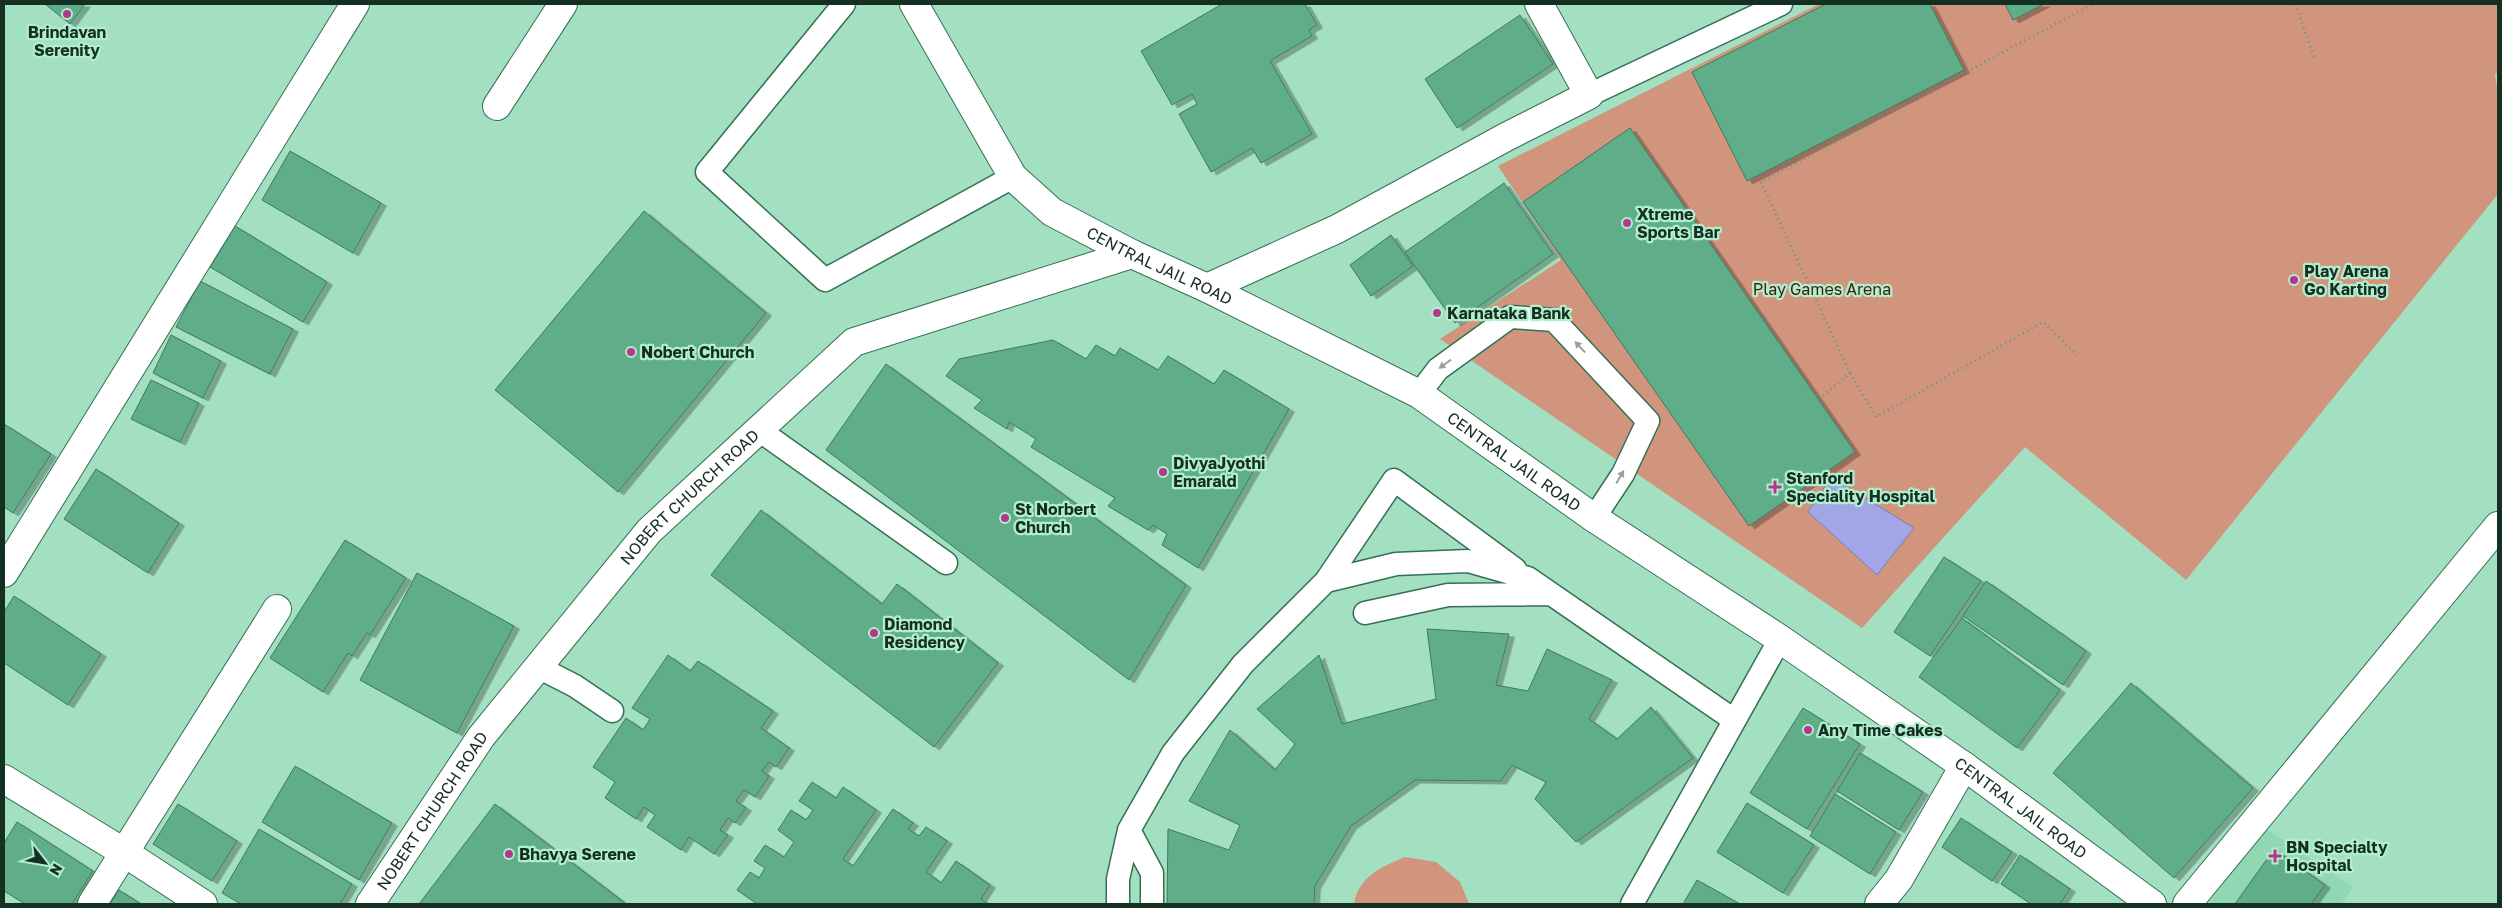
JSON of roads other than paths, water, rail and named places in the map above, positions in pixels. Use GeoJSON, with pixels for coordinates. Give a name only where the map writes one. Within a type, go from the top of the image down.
{"type":"FeatureCollection","features":[{"type":"Feature","properties":{"kind":"street"},"geometry":{"type":"LineString","coordinates":[[4,573],[355,4]]}},
{"type":"Feature","properties":{"kind":"street"},"geometry":{"type":"LineString","coordinates":[[497,106],[563,4]]}},
{"type":"Feature","properties":{"kind":"street","name":"CENTRAL JAIL ROAD"},"geometry":{"type":"LineString","coordinates":[[914,4],[1013,177],[1052,212],[1132,254],[1207,288],[1419,394],[1594,518],[1780,639],[1964,766],[2152,904]]}},
{"type":"Feature","properties":{"kind":"street"},"geometry":{"type":"LineString","coordinates":[[1207,288],[1337,229],[1589,94],[1538,4]]}},
{"type":"Feature","properties":{"kind":"street","name":"NOBERT CHURCH ROAD"},"geometry":{"type":"LineString","coordinates":[[370,904],[481,737],[649,531],[854,342],[1132,254]]}},
{"type":"Feature","properties":{"kind":"street"},"geometry":{"type":"LineString","coordinates":[[2186,904],[2498,526]]}},
{"type":"Feature","properties":{"kind":"street"},"geometry":{"type":"LineString","coordinates":[[92,904],[277,609]]}},
{"type":"Feature","properties":{"kind":"street"},"geometry":{"type":"LineString","coordinates":[[1879,904],[1898,879],[1964,766]]}},
{"type":"Feature","properties":{"kind":"street"},"geometry":{"type":"LineString","coordinates":[[4,779],[125,853],[203,904]]}},
{"type":"Feature","properties":{"kind":"lane"},"geometry":{"type":"LineString","coordinates":[[844,4],[707,172],[825,280],[1013,177]]}},
{"type":"Feature","properties":{"kind":"lane"},"geometry":{"type":"LineString","coordinates":[[1589,94],[1781,4]]}},
{"type":"Feature","properties":{"kind":"lane"},"geometry":{"type":"LineString","coordinates":[[1419,394],[1438,369],[1510,317],[1554,320],[1648,421],[1623,474],[1594,518]]}},
{"type":"Feature","properties":{"kind":"lane"},"geometry":{"type":"LineString","coordinates":[[759,430],[946,563]]}},
{"type":"Feature","properties":{"kind":"lane"},"geometry":{"type":"LineString","coordinates":[[1118,904],[1118,879],[1129,830],[1173,753],[1243,664],[1326,581],[1394,480],[1528,578],[1734,720]]}},
{"type":"Feature","properties":{"kind":"lane"},"geometry":{"type":"LineString","coordinates":[[1326,581],[1396,564],[1468,561],[1528,578]]}},
{"type":"Feature","properties":{"kind":"lane"},"geometry":{"type":"LineString","coordinates":[[1365,613],[1448,595],[1551,594]]}},
{"type":"Feature","properties":{"kind":"lane"},"geometry":{"type":"LineString","coordinates":[[1632,904],[1780,639]]}},
{"type":"Feature","properties":{"kind":"lane"},"geometry":{"type":"LineString","coordinates":[[538,667],[575,686],[612,710]]}},
{"type":"Feature","properties":{"kind":"lane"},"geometry":{"type":"LineString","coordinates":[[1129,830],[1152,873],[1152,904]]}},
{"type":"Feature","properties":{"kind":"water"},"geometry":{"type":"Polygon","coordinates":[[[1831,477],[1914,528],[1877,575],[1808,512],[1831,477]]]}},
{"type":"Feature","properties":{"kind":"place","name":"Brindavan Serenity"},"geometry":{"type":"Point","coordinates":[67,14]}},
{"type":"Feature","properties":{"kind":"place","name":"Xtreme Sports Bar"},"geometry":{"type":"Point","coordinates":[1627,223]}},
{"type":"Feature","properties":{"kind":"place","name":"Play Arena Go Karting"},"geometry":{"type":"Point","coordinates":[2294,280]}},
{"type":"Feature","properties":{"kind":"place","name":"Karnataka Bank"},"geometry":{"type":"Point","coordinates":[1437,313]}},
{"type":"Feature","properties":{"kind":"place","name":"Nobert Church"},"geometry":{"type":"Point","coordinates":[631,352]}},
{"type":"Feature","properties":{"kind":"place","name":"DivyaJyothi Emarald"},"geometry":{"type":"Point","coordinates":[1163,472]}},
{"type":"Feature","properties":{"kind":"place","name":"Stanford Speciality Hospital"},"geometry":{"type":"Point","coordinates":[1775,487]}},
{"type":"Feature","properties":{"kind":"place","name":"St Norbert Church"},"geometry":{"type":"Point","coordinates":[1005,518]}},
{"type":"Feature","properties":{"kind":"place","name":"Diamond Residency"},"geometry":{"type":"Point","coordinates":[874,633]}},
{"type":"Feature","properties":{"kind":"place","name":"Any Time Cakes"},"geometry":{"type":"Point","coordinates":[1808,730]}},
{"type":"Feature","properties":{"kind":"place","name":"Bhavya Serene"},"geometry":{"type":"Point","coordinates":[509,854]}},
{"type":"Feature","properties":{"kind":"place","name":"BN Specialty Hospital"},"geometry":{"type":"Point","coordinates":[2275,856]}},
{"type":"Feature","properties":{"kind":"park label","name":"Play Games Arena"},"geometry":{"type":"Point","coordinates":[1822,289]}}]}
